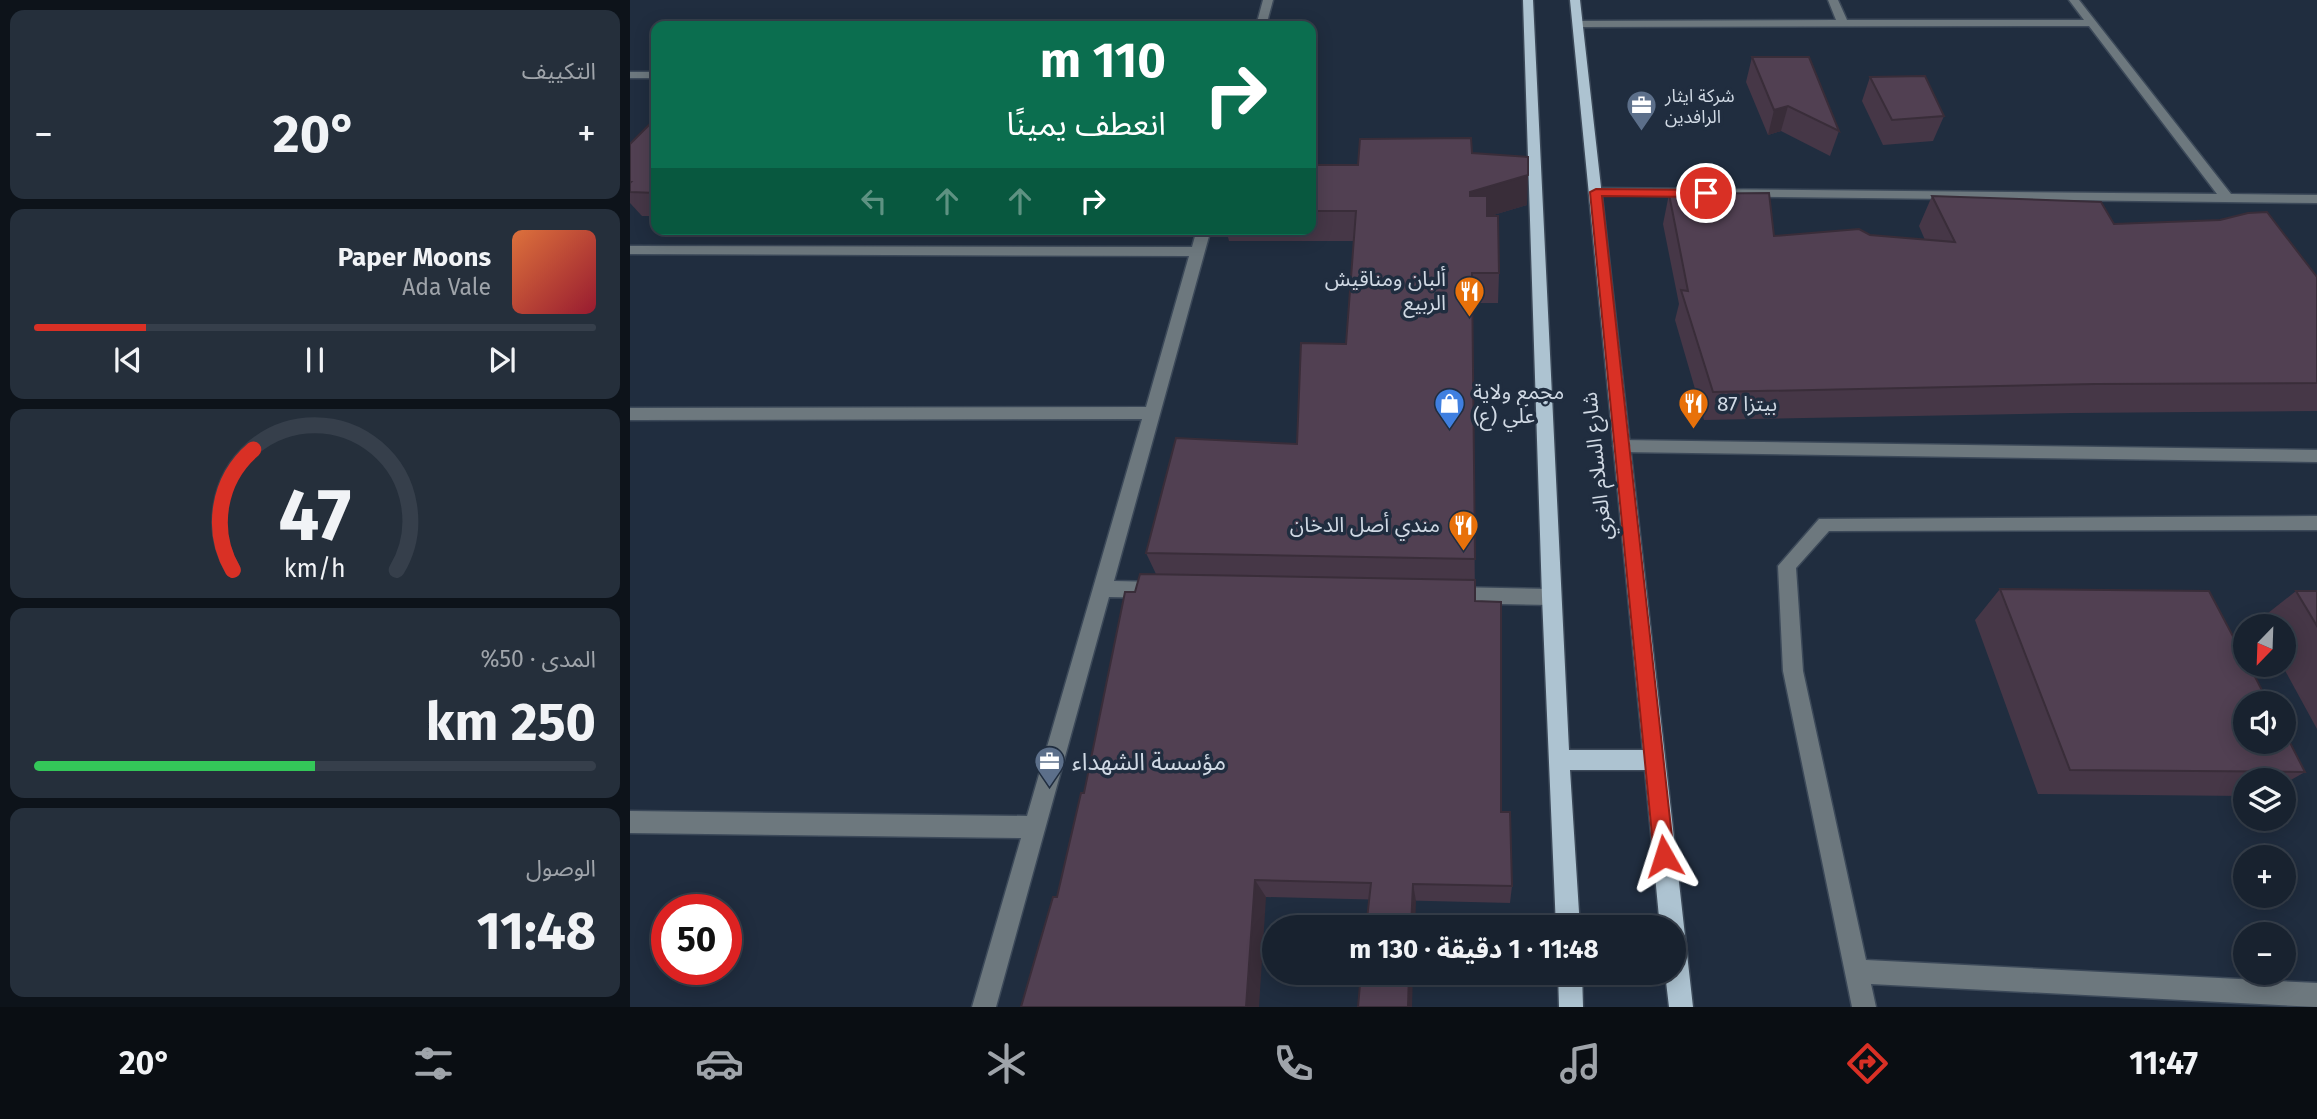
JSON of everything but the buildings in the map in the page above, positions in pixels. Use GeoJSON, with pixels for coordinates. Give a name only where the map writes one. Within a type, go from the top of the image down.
{"type":"FeatureCollection","features":[{"type":"Feature","properties":{"kind":"main road"},"geometry":{"type":"LineString","coordinates":[[1528,0],[1550,597],[1567,915]]}},
{"type":"Feature","properties":{"kind":"main road","name":"شارع السلام الغري"},"geometry":{"type":"LineString","coordinates":[[1575,0],[1671,915]]}},
{"type":"Feature","properties":{"kind":"main road"},"geometry":{"type":"LineString","coordinates":[[1560,760],[1653,761]]}},
{"type":"Feature","properties":{"kind":"main road"},"geometry":{"type":"LineString","coordinates":[[1570,985],[1571,1007]]}},
{"type":"Feature","properties":{"kind":"main road","name":"شارع السلام الغري"},"geometry":{"type":"LineString","coordinates":[[1679,985],[1682,1007]]}},
{"type":"Feature","properties":{"kind":"street"},"geometry":{"type":"LineString","coordinates":[[1262,21],[1268,0]]}},
{"type":"Feature","properties":{"kind":"street"},"geometry":{"type":"LineString","coordinates":[[1833,0],[1843,23]]}},
{"type":"Feature","properties":{"kind":"street"},"geometry":{"type":"LineString","coordinates":[[2074,0],[2227,198]]}},
{"type":"Feature","properties":{"kind":"street"},"geometry":{"type":"LineString","coordinates":[[1578,24],[2093,23]]}},
{"type":"Feature","properties":{"kind":"street"},"geometry":{"type":"LineString","coordinates":[[630,75],[651,75]]}},
{"type":"Feature","properties":{"kind":"street"},"geometry":{"type":"LineString","coordinates":[[1596,192],[2317,199]]}},
{"type":"Feature","properties":{"kind":"street"},"geometry":{"type":"LineString","coordinates":[[984,1007],[1202,235]]}},
{"type":"Feature","properties":{"kind":"street"},"geometry":{"type":"LineString","coordinates":[[630,250],[1197,252]]}},
{"type":"Feature","properties":{"kind":"street"},"geometry":{"type":"LineString","coordinates":[[630,414],[1152,413]]}},
{"type":"Feature","properties":{"kind":"street"},"geometry":{"type":"LineString","coordinates":[[1621,446],[2317,456]]}},
{"type":"Feature","properties":{"kind":"street"},"geometry":{"type":"LineString","coordinates":[[1864,1007],[1793,671],[1787,566],[1825,524],[2317,523]]}},
{"type":"Feature","properties":{"kind":"street"},"geometry":{"type":"LineString","coordinates":[[1102,589],[1170,590]]}},
{"type":"Feature","properties":{"kind":"street"},"geometry":{"type":"LineString","coordinates":[[1428,595],[1550,597]]}},
{"type":"Feature","properties":{"kind":"street"},"geometry":{"type":"LineString","coordinates":[[630,822],[1035,827]]}},
{"type":"Feature","properties":{"kind":"street"},"geometry":{"type":"LineString","coordinates":[[1856,971],[2317,995]]}},
{"type":"Feature","properties":{"kind":"place","name":"شركة ايثار الرافدين"},"geometry":{"type":"Point","coordinates":[1642,133]}},
{"type":"Feature","properties":{"kind":"place","name":"ألبان ومناقيش الربيع"},"geometry":{"type":"Point","coordinates":[1469,318]}},
{"type":"Feature","properties":{"kind":"place","name":"مجمع ولاية علي (ع)"},"geometry":{"type":"Point","coordinates":[1450,431]}},
{"type":"Feature","properties":{"kind":"place","name":"بيتزا 87"},"geometry":{"type":"Point","coordinates":[1694,431]}},
{"type":"Feature","properties":{"kind":"place","name":"مندي أصل الدخان"},"geometry":{"type":"Point","coordinates":[1463,552]}},
{"type":"Feature","properties":{"kind":"place","name":"مؤسسة الشهداء"},"geometry":{"type":"Point","coordinates":[1049,789]}},
{"type":"Feature","properties":{"kind":"route"},"geometry":{"type":"LineString","coordinates":[[1664,856],[1596,192],[1706,193]]}}]}
